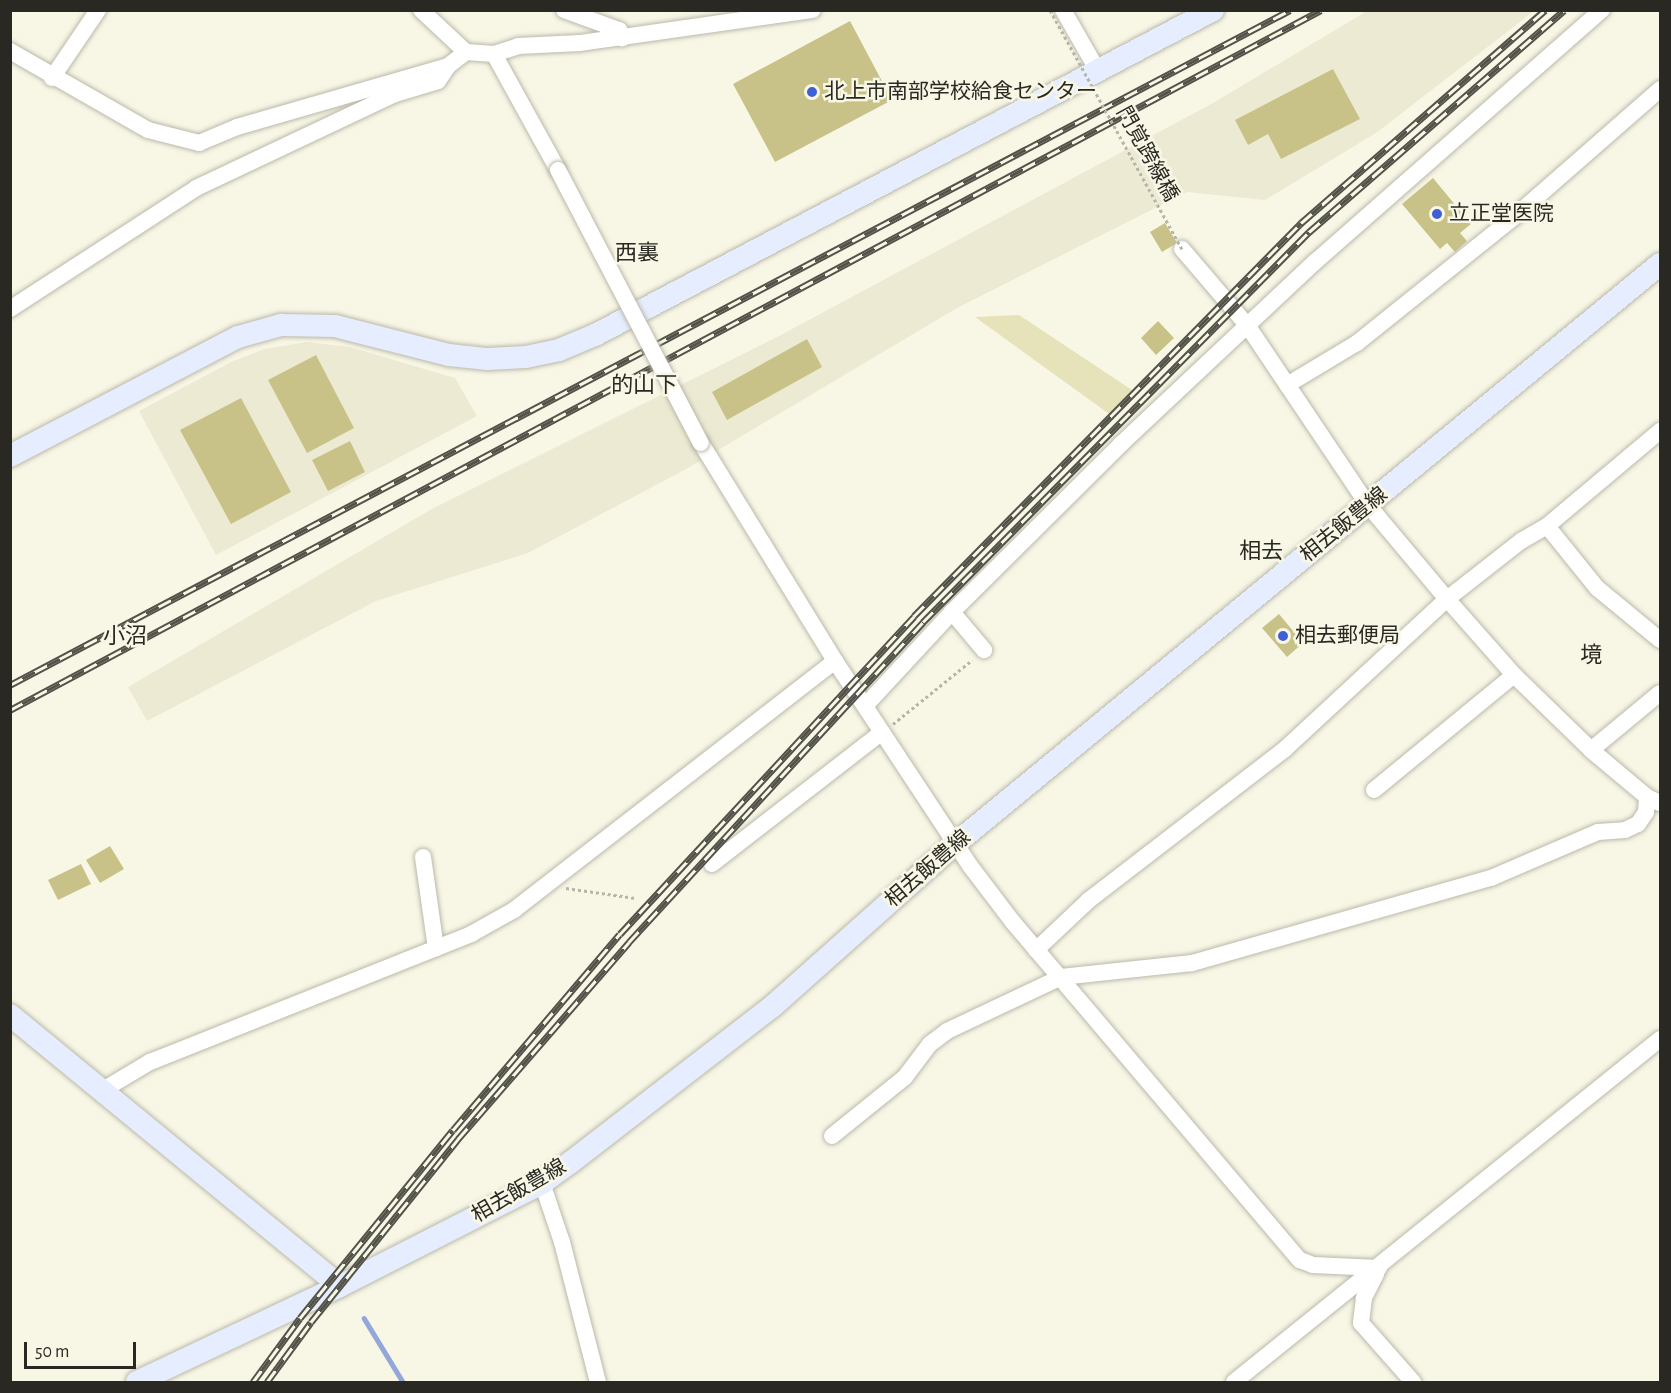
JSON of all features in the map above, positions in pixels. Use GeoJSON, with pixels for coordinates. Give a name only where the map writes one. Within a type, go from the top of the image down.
{"type":"FeatureCollection","features":[{"type":"Feature","properties":{"kind":"main road"},"geometry":{"type":"LineString","coordinates":[[10,456],[238,337],[281,325],[335,326],[449,355],[488,360],[526,357],[559,350],[597,334],[1214,10]]}},
{"type":"Feature","properties":{"kind":"main road","name":"相去飯豊線"},"geometry":{"type":"LineString","coordinates":[[137,1383],[340,1286],[542,1184],[772,1006],[955,844],[1660,264]]}},
{"type":"Feature","properties":{"kind":"main road"},"geometry":{"type":"LineString","coordinates":[[15,1018],[340,1286]]}},
{"type":"Feature","properties":{"kind":"street"},"geometry":{"type":"LineString","coordinates":[[52,78],[98,10]]}},
{"type":"Feature","properties":{"kind":"street"},"geometry":{"type":"LineString","coordinates":[[421,10],[466,52],[494,54],[518,46],[622,38],[813,10]]}},
{"type":"Feature","properties":{"kind":"street"},"geometry":{"type":"LineString","coordinates":[[564,10],[619,30],[622,38]]}},
{"type":"Feature","properties":{"kind":"street"},"geometry":{"type":"LineString","coordinates":[[1063,10],[1098,71]]}},
{"type":"Feature","properties":{"kind":"street"},"geometry":{"type":"LineString","coordinates":[[865,706],[952,612],[1247,325],[1426,162],[1602,10]]}},
{"type":"Feature","properties":{"kind":"street"},"geometry":{"type":"LineString","coordinates":[[10,309],[196,188],[395,94],[438,81],[448,66],[466,52]]}},
{"type":"Feature","properties":{"kind":"street"},"geometry":{"type":"LineString","coordinates":[[494,54],[558,170],[701,442],[836,661],[955,844],[1036,950],[1300,1260],[1324,1266],[1379,1268]]}},
{"type":"Feature","properties":{"kind":"street"},"geometry":{"type":"LineString","coordinates":[[13,57],[148,130],[199,143],[237,127],[448,66]]}},
{"type":"Feature","properties":{"kind":"street"},"geometry":{"type":"LineString","coordinates":[[1287,385],[1357,343],[1514,217],[1660,89]]}},
{"type":"Feature","properties":{"kind":"street"},"geometry":{"type":"LineString","coordinates":[[832,1136],[904,1077],[930,1044],[947,1031],[1061,977],[1192,963],[1468,885],[1599,832],[1625,830],[1638,824],[1654,800],[1591,750],[1514,675],[1447,599],[1368,505],[1247,325],[1182,249]]}},
{"type":"Feature","properties":{"kind":"street"},"geometry":{"type":"LineString","coordinates":[[1036,950],[1089,900],[1285,749],[1447,599],[1521,541],[1547,526],[1660,431]]}},
{"type":"Feature","properties":{"kind":"street"},"geometry":{"type":"LineString","coordinates":[[1547,526],[1597,588],[1660,640]]}},
{"type":"Feature","properties":{"kind":"street"},"geometry":{"type":"LineString","coordinates":[[952,612],[984,650]]}},
{"type":"Feature","properties":{"kind":"street"},"geometry":{"type":"LineString","coordinates":[[103,1090],[150,1062],[471,934],[550,886],[836,661]]}},
{"type":"Feature","properties":{"kind":"street"},"geometry":{"type":"LineString","coordinates":[[1374,790],[1514,675]]}},
{"type":"Feature","properties":{"kind":"street"},"geometry":{"type":"LineString","coordinates":[[1591,750],[1660,693]]}},
{"type":"Feature","properties":{"kind":"street"},"geometry":{"type":"LineString","coordinates":[[712,864],[882,732]]}},
{"type":"Feature","properties":{"kind":"street"},"geometry":{"type":"LineString","coordinates":[[423,857],[436,948]]}},
{"type":"Feature","properties":{"kind":"street"},"geometry":{"type":"LineString","coordinates":[[1234,1383],[1660,1039]]}},
{"type":"Feature","properties":{"kind":"street"},"geometry":{"type":"LineString","coordinates":[[542,1184],[562,1242],[598,1383]]}},
{"type":"Feature","properties":{"kind":"street"},"geometry":{"type":"LineString","coordinates":[[1379,1268],[1364,1298],[1361,1323],[1413,1383]]}},
{"type":"Feature","properties":{"kind":"path","name":"門覚跨線橋"},"geometry":{"type":"LineString","coordinates":[[1050,10],[1182,249]]}},
{"type":"Feature","properties":{"kind":"path"},"geometry":{"type":"LineString","coordinates":[[882,732],[984,650]]}},
{"type":"Feature","properties":{"kind":"path"},"geometry":{"type":"LineString","coordinates":[[550,886],[634,898]]}},
{"type":"Feature","properties":{"kind":"shaded area"},"geometry":{"type":"Polygon","coordinates":[[[1367,11],[1534,11],[1376,133],[1265,200],[1187,192],[957,308],[688,468],[528,553],[376,601],[147,721],[128,687],[430,510],[779,336],[1213,103],[1367,11]]]}},
{"type":"Feature","properties":{"kind":"shaded area"},"geometry":{"type":"Polygon","coordinates":[[[1019,315],[1135,392],[1112,416],[975,317],[1019,315]]]}},
{"type":"Feature","properties":{"kind":"shaded area"},"geometry":{"type":"Polygon","coordinates":[[[307,342],[350,347],[455,378],[477,416],[216,555],[139,411],[231,362],[264,349],[307,342]]]}},
{"type":"Feature","properties":{"kind":"building","name":"北上市南部学校給食センター"},"geometry":{"type":"Polygon","coordinates":[[[850,21],[892,100],[775,162],[733,84],[850,21]]]}},
{"type":"Feature","properties":{"kind":"building"},"geometry":{"type":"Polygon","coordinates":[[[1333,69],[1360,119],[1281,159],[1268,134],[1248,145],[1235,120],[1333,69]]]}},
{"type":"Feature","properties":{"kind":"building","name":"立正堂医院"},"geometry":{"type":"Polygon","coordinates":[[[1433,178],[1471,224],[1460,233],[1467,241],[1455,252],[1447,243],[1440,249],[1402,204],[1433,178]]]}},
{"type":"Feature","properties":{"kind":"building"},"geometry":{"type":"Polygon","coordinates":[[[1165,223],[1177,243],[1162,252],[1150,232],[1165,223]]]}},
{"type":"Feature","properties":{"kind":"building"},"geometry":{"type":"Polygon","coordinates":[[[1158,321],[1174,338],[1156,355],[1141,338],[1158,321]]]}},
{"type":"Feature","properties":{"kind":"building"},"geometry":{"type":"Polygon","coordinates":[[[807,339],[822,367],[727,420],[712,392],[807,339]]]}},
{"type":"Feature","properties":{"kind":"building"},"geometry":{"type":"Polygon","coordinates":[[[316,355],[354,428],[307,453],[268,380],[316,355]]]}},
{"type":"Feature","properties":{"kind":"building"},"geometry":{"type":"Polygon","coordinates":[[[241,398],[291,492],[231,524],[180,430],[241,398]]]}},
{"type":"Feature","properties":{"kind":"building"},"geometry":{"type":"Polygon","coordinates":[[[350,441],[365,472],[328,491],[312,460],[350,441]]]}},
{"type":"Feature","properties":{"kind":"building"},"geometry":{"type":"Polygon","coordinates":[[[1279,614],[1303,643],[1287,657],[1262,628],[1279,614]]]}},
{"type":"Feature","properties":{"kind":"building"},"geometry":{"type":"Polygon","coordinates":[[[110,846],[124,869],[100,883],[86,860],[110,846]]]}},
{"type":"Feature","properties":{"kind":"building"},"geometry":{"type":"Polygon","coordinates":[[[81,864],[91,884],[58,900],[48,880],[81,864]]]}},
{"type":"Feature","properties":{"kind":"waterway"},"geometry":{"type":"LineString","coordinates":[[364,1318],[403,1382]]}},
{"type":"Feature","properties":{"kind":"railway"},"geometry":{"type":"LineString","coordinates":[[10,685],[1290,10]]}},
{"type":"Feature","properties":{"kind":"railway"},"geometry":{"type":"LineString","coordinates":[[10,710],[1321,10]]}},
{"type":"Feature","properties":{"kind":"railway"},"geometry":{"type":"LineString","coordinates":[[253,1382],[300,1318],[453,1130],[620,934],[914,616],[1301,223],[1545,10]]}},
{"type":"Feature","properties":{"kind":"railway"},"geometry":{"type":"LineString","coordinates":[[267,1382],[311,1322],[458,1139],[629,942],[923,622],[1309,232],[1564,10]]}},
{"type":"Feature","properties":{"kind":"place","name":"北上市南部学校給食センター"},"geometry":{"type":"Point","coordinates":[812,92]}},
{"type":"Feature","properties":{"kind":"place","name":"立正堂医院"},"geometry":{"type":"Point","coordinates":[1437,214]}},
{"type":"Feature","properties":{"kind":"place","name":"相去郵便局"},"geometry":{"type":"Point","coordinates":[1283,636]}},
{"type":"Feature","properties":{"kind":"district","name":"西裏"},"geometry":{"type":"Point","coordinates":[637,254]}},
{"type":"Feature","properties":{"kind":"district","name":"的山下"},"geometry":{"type":"Point","coordinates":[644,386]}},
{"type":"Feature","properties":{"kind":"district","name":"相去"},"geometry":{"type":"Point","coordinates":[1261,552]}},
{"type":"Feature","properties":{"kind":"district","name":"小沼"},"geometry":{"type":"Point","coordinates":[125,637]}},
{"type":"Feature","properties":{"kind":"district","name":"境"},"geometry":{"type":"Point","coordinates":[1591,656]}}]}
